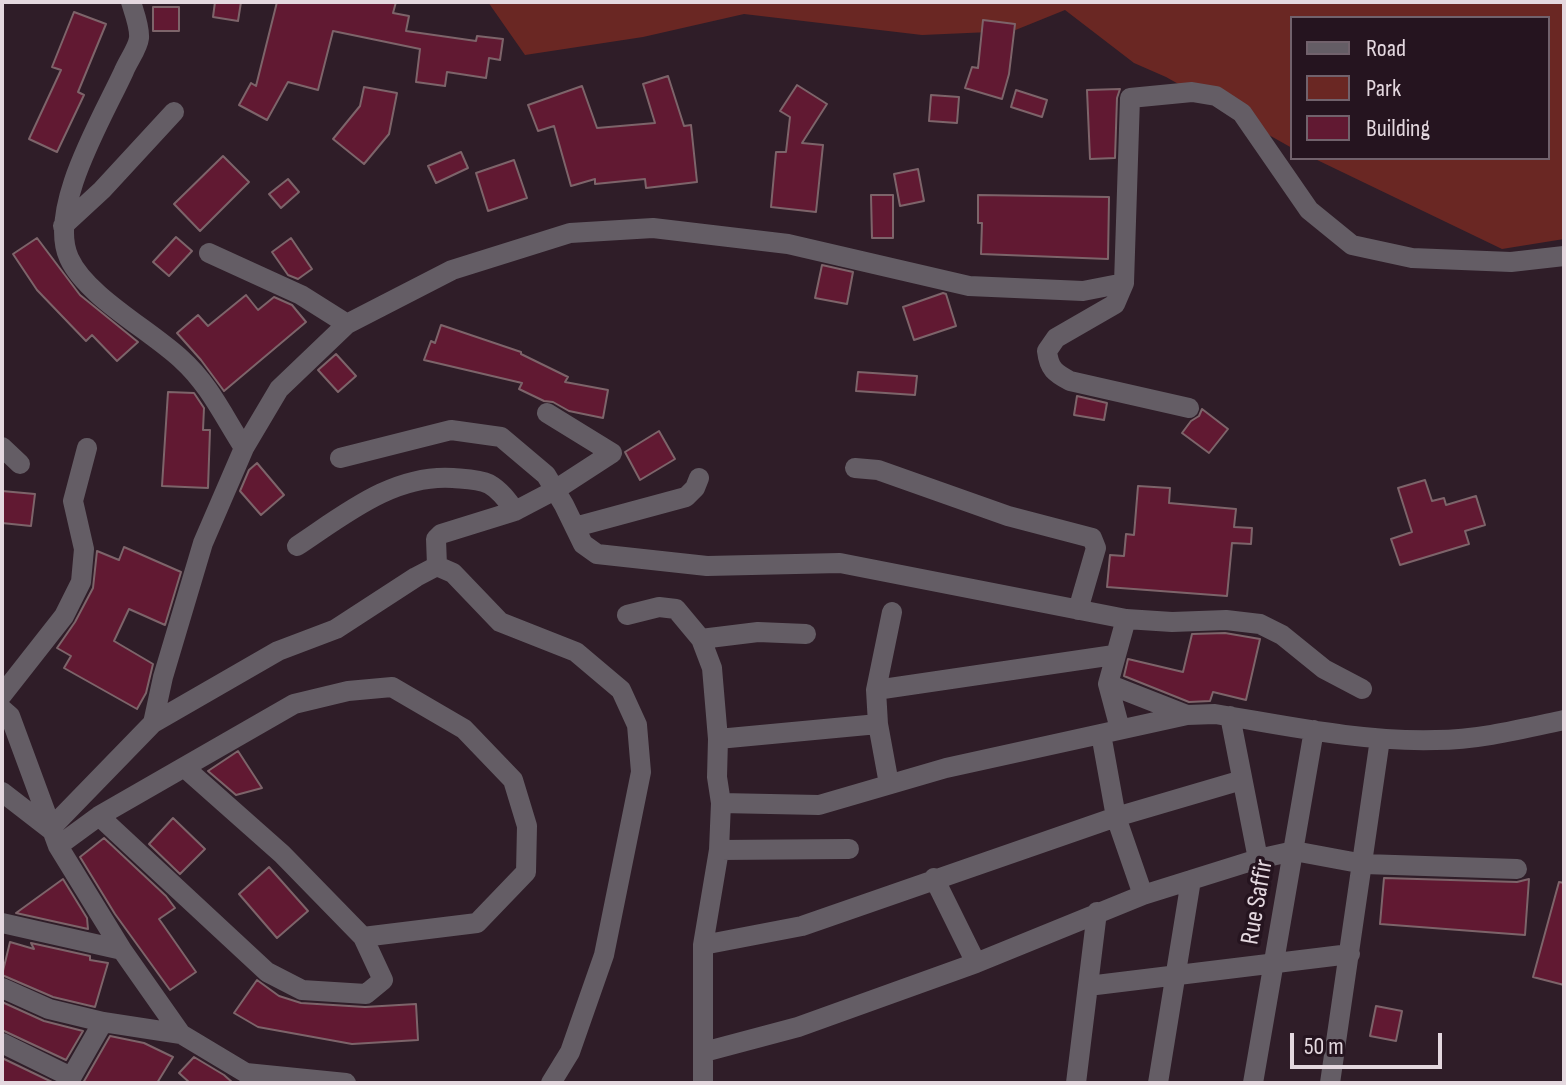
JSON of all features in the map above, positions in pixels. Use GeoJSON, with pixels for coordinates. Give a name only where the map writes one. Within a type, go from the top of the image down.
{"type":"FeatureCollection","features":[{"type":"Feature","properties":{"kind":"street"},"geometry":{"type":"LineString","coordinates":[[131,2],[139,38],[69,189],[63,226],[69,259],[107,301],[182,360],[208,388],[244,448]]}},
{"type":"Feature","properties":{"kind":"street"},"geometry":{"type":"LineString","coordinates":[[1189,408],[1070,381],[1053,371],[1049,364],[1047,351],[1056,338],[1115,304],[1124,283],[1130,98],[1192,92],[1216,96],[1242,113],[1309,210],[1352,245],[1412,258],[1511,262],[1564,256]]}},
{"type":"Feature","properties":{"kind":"street"},"geometry":{"type":"LineString","coordinates":[[63,226],[102,190],[174,112]]}},
{"type":"Feature","properties":{"kind":"street"},"geometry":{"type":"LineString","coordinates":[[153,723],[163,677],[203,543],[244,448],[279,389],[347,324],[452,270],[570,233],[653,228],[788,244],[969,286],[1083,291],[1124,283]]}},
{"type":"Feature","properties":{"kind":"street"},"geometry":{"type":"LineString","coordinates":[[209,253],[301,295],[347,324]]}},
{"type":"Feature","properties":{"kind":"street"},"geometry":{"type":"LineString","coordinates":[[437,566],[436,539],[441,534],[515,511],[555,490],[612,453],[547,413]]}},
{"type":"Feature","properties":{"kind":"street"},"geometry":{"type":"LineString","coordinates":[[340,458],[451,430],[501,437],[546,475],[583,544],[597,554],[707,566],[840,563],[1126,619],[1172,622],[1226,620],[1260,624],[1282,635],[1324,669],[1362,689]]}},
{"type":"Feature","properties":{"kind":"street"},"geometry":{"type":"LineString","coordinates":[[2,447],[20,464]]}},
{"type":"Feature","properties":{"kind":"street"},"geometry":{"type":"LineString","coordinates":[[2,695],[64,616],[81,582],[84,549],[73,501],[87,448]]}},
{"type":"Feature","properties":{"kind":"street"},"geometry":{"type":"LineString","coordinates":[[855,468],[878,470],[1008,516],[1092,538],[1096,548],[1078,610]]}},
{"type":"Feature","properties":{"kind":"street"},"geometry":{"type":"LineString","coordinates":[[297,546],[359,504],[398,485],[433,477],[487,483],[498,490],[515,511]]}},
{"type":"Feature","properties":{"kind":"street"},"geometry":{"type":"LineString","coordinates":[[575,527],[686,497],[699,478]]}},
{"type":"Feature","properties":{"kind":"street"},"geometry":{"type":"LineString","coordinates":[[54,837],[153,723],[278,651],[336,629],[437,566]]}},
{"type":"Feature","properties":{"kind":"street"},"geometry":{"type":"LineString","coordinates":[[437,566],[453,573],[500,622],[576,652],[621,690],[637,725],[641,772],[604,955],[570,1052],[551,1083]]}},
{"type":"Feature","properties":{"kind":"street"},"geometry":{"type":"LineString","coordinates":[[627,615],[659,607],[676,609],[701,639],[712,668],[721,803],[719,850],[703,945],[703,1083]]}},
{"type":"Feature","properties":{"kind":"street"},"geometry":{"type":"LineString","coordinates":[[889,784],[878,724],[876,690],[892,612]]}},
{"type":"Feature","properties":{"kind":"street"},"geometry":{"type":"LineString","coordinates":[[1126,619],[1108,684],[1110,732],[1116,817],[1143,895]]}},
{"type":"Feature","properties":{"kind":"street"},"geometry":{"type":"LineString","coordinates":[[701,639],[758,632],[806,634]]}},
{"type":"Feature","properties":{"kind":"street"},"geometry":{"type":"LineString","coordinates":[[876,690],[1114,655]]}},
{"type":"Feature","properties":{"kind":"street"},"geometry":{"type":"LineString","coordinates":[[1108,684],[1187,715]]}},
{"type":"Feature","properties":{"kind":"street"},"geometry":{"type":"LineString","coordinates":[[54,837],[99,816],[294,704],[348,691],[392,687],[464,729],[513,780],[527,826],[526,872],[477,923],[363,937]]}},
{"type":"Feature","properties":{"kind":"street"},"geometry":{"type":"LineString","coordinates":[[2,709],[10,716],[54,837],[122,950],[181,1034],[248,1078],[346,1083]]}},
{"type":"Feature","properties":{"kind":"street"},"geometry":{"type":"LineString","coordinates":[[721,803],[819,805],[946,768],[1187,715],[1215,714],[1380,739],[1439,740],[1517,730],[1564,720]]}},
{"type":"Feature","properties":{"kind":"street"},"geometry":{"type":"LineString","coordinates":[[1230,716],[1258,859]]}},
{"type":"Feature","properties":{"kind":"street"},"geometry":{"type":"LineString","coordinates":[[718,739],[878,724]]}},
{"type":"Feature","properties":{"kind":"street","name":"Rue Saffir"},"geometry":{"type":"LineString","coordinates":[[1253,1083],[1314,730]]}},
{"type":"Feature","properties":{"kind":"street"},"geometry":{"type":"LineString","coordinates":[[1330,1083],[1380,739]]}},
{"type":"Feature","properties":{"kind":"street"},"geometry":{"type":"LineString","coordinates":[[99,816],[267,972],[302,990],[366,994],[383,980],[363,937],[282,854],[185,768]]}},
{"type":"Feature","properties":{"kind":"street"},"geometry":{"type":"LineString","coordinates":[[703,945],[802,926],[1116,817],[1242,780]]}},
{"type":"Feature","properties":{"kind":"street"},"geometry":{"type":"LineString","coordinates":[[2,792],[54,837]]}},
{"type":"Feature","properties":{"kind":"street"},"geometry":{"type":"LineString","coordinates":[[719,850],[849,849]]}},
{"type":"Feature","properties":{"kind":"street"},"geometry":{"type":"LineString","coordinates":[[704,1052],[798,1027],[976,963],[1143,895],[1258,859],[1294,851],[1364,864],[1517,869]]}},
{"type":"Feature","properties":{"kind":"street"},"geometry":{"type":"LineString","coordinates":[[934,878],[976,963]]}},
{"type":"Feature","properties":{"kind":"street"},"geometry":{"type":"LineString","coordinates":[[1158,1083],[1191,880]]}},
{"type":"Feature","properties":{"kind":"street"},"geometry":{"type":"LineString","coordinates":[[1076,1083],[1097,912]]}},
{"type":"Feature","properties":{"kind":"street"},"geometry":{"type":"LineString","coordinates":[[2,923],[122,950]]}},
{"type":"Feature","properties":{"kind":"street"},"geometry":{"type":"LineString","coordinates":[[1088,986],[1350,954]]}},
{"type":"Feature","properties":{"kind":"street"},"geometry":{"type":"LineString","coordinates":[[2,988],[49,1009],[103,1022],[181,1034]]}},
{"type":"Feature","properties":{"kind":"street"},"geometry":{"type":"LineString","coordinates":[[2,1043],[70,1080],[103,1022]]}},
{"type":"Feature","properties":{"kind":"green space"},"geometry":{"type":"Polygon","coordinates":[[[488,2],[1564,2],[1564,239],[1502,249],[1317,160],[1550,160],[1550,16],[1290,16],[1290,147],[1166,77],[1134,63],[1065,10],[1013,31],[922,35],[744,14],[643,37],[525,55],[488,2]]]}},
{"type":"Feature","properties":{"kind":"building"},"geometry":{"type":"Polygon","coordinates":[[[215,2],[241,2],[238,21],[213,17],[215,2]]]}},
{"type":"Feature","properties":{"kind":"building"},"geometry":{"type":"Polygon","coordinates":[[[277,2],[396,2],[393,13],[409,16],[406,31],[476,41],[477,36],[503,39],[500,60],[489,58],[486,78],[447,72],[445,86],[416,82],[420,49],[333,31],[318,90],[288,82],[267,120],[239,105],[251,83],[256,86],[277,2]]]}},
{"type":"Feature","properties":{"kind":"building"},"geometry":{"type":"Polygon","coordinates":[[[153,7],[179,7],[179,31],[153,31],[153,7]]]}},
{"type":"Feature","properties":{"kind":"building"},"geometry":{"type":"Polygon","coordinates":[[[74,12],[106,24],[78,92],[84,95],[57,152],[29,139],[61,70],[52,67],[74,12]]]}},
{"type":"Feature","properties":{"kind":"building"},"geometry":{"type":"Polygon","coordinates":[[[983,20],[1015,24],[1009,74],[1002,99],[965,88],[972,67],[978,68],[983,20]]]}},
{"type":"Feature","properties":{"kind":"building"},"geometry":{"type":"Polygon","coordinates":[[[668,76],[684,126],[691,125],[697,182],[646,188],[645,179],[595,184],[595,179],[571,186],[554,126],[538,131],[528,105],[582,86],[597,128],[655,123],[643,84],[668,76]]]}},
{"type":"Feature","properties":{"kind":"building"},"geometry":{"type":"Polygon","coordinates":[[[797,85],[827,104],[802,143],[823,145],[816,212],[771,207],[776,152],[786,152],[790,117],[780,111],[797,85]]]}},
{"type":"Feature","properties":{"kind":"building"},"geometry":{"type":"Polygon","coordinates":[[[364,87],[397,93],[389,134],[364,164],[333,139],[360,106],[364,87]]]}},
{"type":"Feature","properties":{"kind":"building"},"geometry":{"type":"Polygon","coordinates":[[[1120,89],[1115,158],[1090,159],[1087,90],[1120,89]]]}},
{"type":"Feature","properties":{"kind":"building"},"geometry":{"type":"Polygon","coordinates":[[[1016,90],[1047,100],[1042,117],[1011,107],[1016,90]]]}},
{"type":"Feature","properties":{"kind":"building"},"geometry":{"type":"Polygon","coordinates":[[[931,95],[959,97],[957,123],[929,121],[931,95]]]}},
{"type":"Feature","properties":{"kind":"building"},"geometry":{"type":"Polygon","coordinates":[[[461,152],[468,168],[436,183],[428,166],[461,152]]]}},
{"type":"Feature","properties":{"kind":"building"},"geometry":{"type":"Polygon","coordinates":[[[223,156],[249,182],[200,231],[174,204],[223,156]]]}},
{"type":"Feature","properties":{"kind":"building"},"geometry":{"type":"Polygon","coordinates":[[[514,160],[527,198],[488,211],[476,173],[514,160]]]}},
{"type":"Feature","properties":{"kind":"building"},"geometry":{"type":"Polygon","coordinates":[[[918,169],[924,201],[900,206],[894,174],[918,169]]]}},
{"type":"Feature","properties":{"kind":"building"},"geometry":{"type":"Polygon","coordinates":[[[288,179],[299,192],[281,208],[269,194],[288,179]]]}},
{"type":"Feature","properties":{"kind":"building"},"geometry":{"type":"Polygon","coordinates":[[[871,195],[893,195],[893,238],[872,238],[871,195]]]}},
{"type":"Feature","properties":{"kind":"building"},"geometry":{"type":"Polygon","coordinates":[[[978,195],[1109,197],[1108,259],[981,254],[982,223],[978,223],[978,195]]]}},
{"type":"Feature","properties":{"kind":"building"},"geometry":{"type":"Polygon","coordinates":[[[176,237],[192,251],[169,276],[153,262],[176,237]]]}},
{"type":"Feature","properties":{"kind":"building"},"geometry":{"type":"Polygon","coordinates":[[[37,238],[80,295],[138,342],[117,361],[92,335],[86,341],[37,290],[13,254],[37,238]]]}},
{"type":"Feature","properties":{"kind":"building"},"geometry":{"type":"Polygon","coordinates":[[[291,238],[312,269],[298,279],[288,275],[272,252],[291,238]]]}},
{"type":"Feature","properties":{"kind":"building"},"geometry":{"type":"Polygon","coordinates":[[[822,265],[853,272],[847,304],[815,298],[822,265]]]}},
{"type":"Feature","properties":{"kind":"building"},"geometry":{"type":"Polygon","coordinates":[[[946,294],[956,326],[914,340],[903,307],[946,294]]]}},
{"type":"Feature","properties":{"kind":"building"},"geometry":{"type":"Polygon","coordinates":[[[246,295],[258,310],[274,297],[292,305],[306,322],[224,391],[177,333],[198,315],[208,326],[246,295]]]}},
{"type":"Feature","properties":{"kind":"building"},"geometry":{"type":"Polygon","coordinates":[[[441,325],[521,352],[568,377],[565,382],[608,390],[603,418],[569,411],[553,402],[544,401],[519,389],[522,383],[424,360],[431,341],[435,343],[441,325]]]}},
{"type":"Feature","properties":{"kind":"building"},"geometry":{"type":"Polygon","coordinates":[[[336,354],[356,376],[338,392],[318,370],[336,354]]]}},
{"type":"Feature","properties":{"kind":"building"},"geometry":{"type":"Polygon","coordinates":[[[858,372],[917,376],[915,395],[856,391],[858,372]]]}},
{"type":"Feature","properties":{"kind":"building"},"geometry":{"type":"Polygon","coordinates":[[[168,392],[194,393],[204,408],[203,430],[210,430],[208,488],[162,486],[168,392]]]}},
{"type":"Feature","properties":{"kind":"building"},"geometry":{"type":"Polygon","coordinates":[[[1077,396],[1107,403],[1104,420],[1074,415],[1077,396]]]}},
{"type":"Feature","properties":{"kind":"building"},"geometry":{"type":"Polygon","coordinates":[[[1202,409],[1228,429],[1209,453],[1182,433],[1202,409]]]}},
{"type":"Feature","properties":{"kind":"building"},"geometry":{"type":"Polygon","coordinates":[[[659,431],[675,459],[640,480],[625,452],[659,431]]]}},
{"type":"Feature","properties":{"kind":"building"},"geometry":{"type":"Polygon","coordinates":[[[257,463],[284,495],[261,515],[240,491],[249,470],[257,463]]]}},
{"type":"Feature","properties":{"kind":"building"},"geometry":{"type":"Polygon","coordinates":[[[1425,480],[1432,501],[1444,498],[1446,505],[1476,496],[1485,525],[1465,531],[1469,544],[1400,565],[1391,539],[1412,532],[1398,488],[1425,480]]]}},
{"type":"Feature","properties":{"kind":"building"},"geometry":{"type":"Polygon","coordinates":[[[1138,486],[1170,488],[1169,503],[1236,509],[1234,527],[1252,528],[1251,544],[1232,543],[1227,596],[1107,587],[1110,555],[1124,556],[1126,534],[1134,535],[1138,486]]]}},
{"type":"Feature","properties":{"kind":"building"},"geometry":{"type":"Polygon","coordinates":[[[2,491],[35,494],[31,526],[2,523],[2,491]]]}},
{"type":"Feature","properties":{"kind":"building"},"geometry":{"type":"Polygon","coordinates":[[[124,547],[181,572],[165,625],[129,609],[114,641],[153,664],[146,693],[137,709],[64,668],[71,656],[57,648],[93,588],[97,551],[119,560],[124,547]]]}},
{"type":"Feature","properties":{"kind":"building"},"geometry":{"type":"Polygon","coordinates":[[[1225,633],[1260,639],[1246,700],[1213,692],[1210,701],[1189,702],[1124,676],[1128,659],[1183,672],[1192,634],[1225,633]]]}},
{"type":"Feature","properties":{"kind":"building"},"geometry":{"type":"Polygon","coordinates":[[[238,751],[262,788],[236,795],[208,771],[238,751]]]}},
{"type":"Feature","properties":{"kind":"building"},"geometry":{"type":"Polygon","coordinates":[[[173,818],[205,849],[180,874],[149,844],[173,818]]]}},
{"type":"Feature","properties":{"kind":"building"},"geometry":{"type":"Polygon","coordinates":[[[104,838],[175,908],[159,919],[196,972],[170,990],[115,914],[80,857],[104,838]]]}},
{"type":"Feature","properties":{"kind":"building"},"geometry":{"type":"Polygon","coordinates":[[[269,867],[308,911],[277,938],[239,894],[269,867]]]}},
{"type":"Feature","properties":{"kind":"building"},"geometry":{"type":"Polygon","coordinates":[[[1384,878],[1517,882],[1529,879],[1525,935],[1380,924],[1384,878]]]}},
{"type":"Feature","properties":{"kind":"building"},"geometry":{"type":"Polygon","coordinates":[[[63,879],[87,918],[88,929],[16,913],[63,879]]]}},
{"type":"Feature","properties":{"kind":"building"},"geometry":{"type":"Polygon","coordinates":[[[1559,882],[1564,883],[1564,985],[1533,977],[1559,882]]]}},
{"type":"Feature","properties":{"kind":"building"},"geometry":{"type":"Polygon","coordinates":[[[10,942],[34,949],[31,943],[108,963],[95,1007],[53,997],[2,975],[10,942]]]}},
{"type":"Feature","properties":{"kind":"building"},"geometry":{"type":"Polygon","coordinates":[[[257,980],[279,996],[301,1003],[365,1007],[416,1004],[418,1040],[352,1044],[258,1027],[234,1013],[257,980]]]}},
{"type":"Feature","properties":{"kind":"building"},"geometry":{"type":"Polygon","coordinates":[[[2,1002],[44,1021],[83,1031],[66,1060],[2,1030],[2,1002]]]}},
{"type":"Feature","properties":{"kind":"building"},"geometry":{"type":"Polygon","coordinates":[[[1376,1006],[1402,1011],[1396,1041],[1370,1036],[1376,1006]]]}},
{"type":"Feature","properties":{"kind":"building"},"geometry":{"type":"Polygon","coordinates":[[[110,1036],[144,1043],[173,1057],[157,1083],[83,1083],[110,1036]]]}},
{"type":"Feature","properties":{"kind":"building"},"geometry":{"type":"Polygon","coordinates":[[[194,1057],[233,1083],[190,1083],[179,1073],[194,1057]]]}},
{"type":"Feature","properties":{"kind":"building"},"geometry":{"type":"Polygon","coordinates":[[[2,1058],[54,1083],[2,1083],[2,1058]]]}}]}
